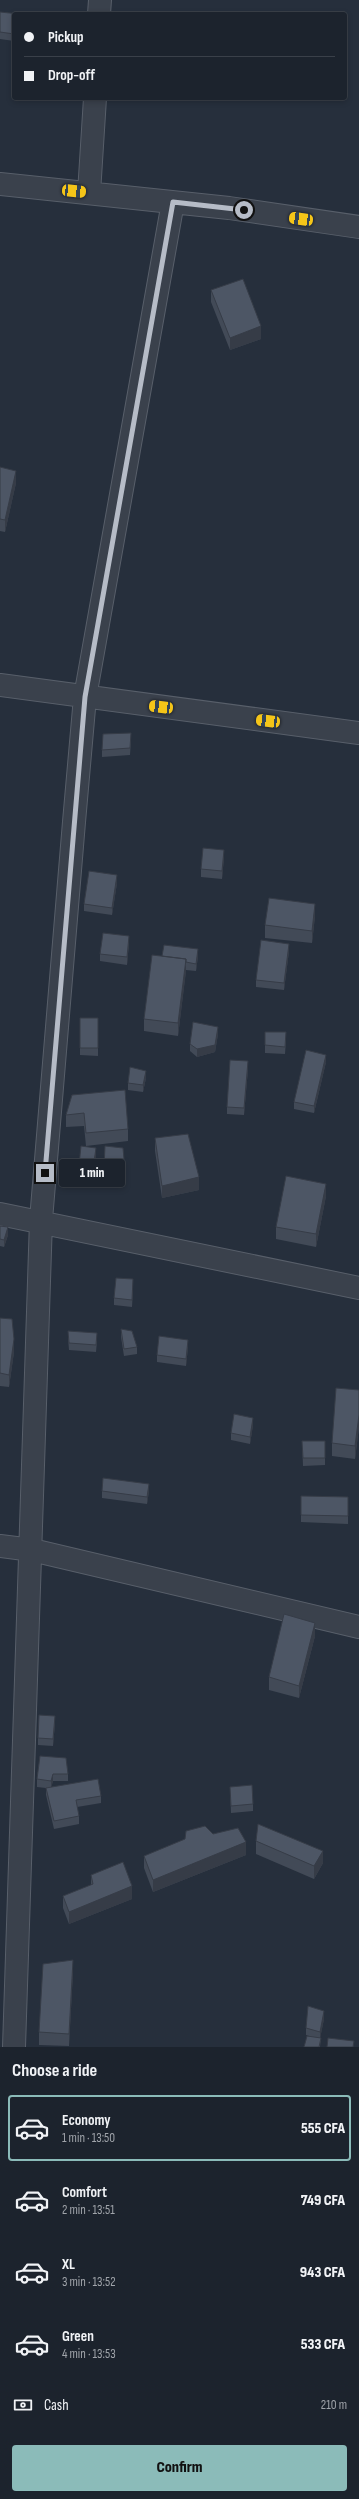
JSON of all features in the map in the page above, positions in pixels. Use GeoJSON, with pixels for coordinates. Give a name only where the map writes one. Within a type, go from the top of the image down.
{"type":"FeatureCollection","features":[{"type":"Feature","properties":{"kind":"street"},"geometry":{"type":"LineString","coordinates":[[100,0],[100,12]]}},
{"type":"Feature","properties":{"kind":"street"},"geometry":{"type":"LineString","coordinates":[[89,193],[94,100]]}},
{"type":"Feature","properties":{"kind":"street"},"geometry":{"type":"LineString","coordinates":[[0,184],[173,202],[359,227]]}},
{"type":"Feature","properties":{"kind":"street"},"geometry":{"type":"LineString","coordinates":[[14,2047],[32,1550],[41,1220],[85,697],[173,202]]}},
{"type":"Feature","properties":{"kind":"street"},"geometry":{"type":"LineString","coordinates":[[0,685],[359,733]]}},
{"type":"Feature","properties":{"kind":"street"},"geometry":{"type":"LineString","coordinates":[[0,1214],[41,1220],[359,1288]]}},
{"type":"Feature","properties":{"kind":"street"},"geometry":{"type":"LineString","coordinates":[[0,1546],[32,1550],[359,1628]]}},
{"type":"Feature","properties":{"kind":"building"},"geometry":{"type":"Polygon","coordinates":[[[0,12],[12,13],[12,34],[0,32],[0,12]]]}},
{"type":"Feature","properties":{"kind":"building"},"geometry":{"type":"Polygon","coordinates":[[[243,279],[261,326],[230,338],[211,290],[243,279]]]}},
{"type":"Feature","properties":{"kind":"building"},"geometry":{"type":"Polygon","coordinates":[[[0,467],[16,471],[5,520],[0,519],[0,467]]]}},
{"type":"Feature","properties":{"kind":"building"},"geometry":{"type":"Polygon","coordinates":[[[131,733],[130,748],[102,750],[103,734],[131,733]]]}},
{"type":"Feature","properties":{"kind":"building"},"geometry":{"type":"Polygon","coordinates":[[[203,848],[224,850],[222,871],[201,869],[203,848]]]}},
{"type":"Feature","properties":{"kind":"building"},"geometry":{"type":"Polygon","coordinates":[[[89,871],[117,875],[112,908],[84,904],[89,871]]]}},
{"type":"Feature","properties":{"kind":"building"},"geometry":{"type":"Polygon","coordinates":[[[269,898],[315,904],[312,931],[265,925],[269,898]]]}},
{"type":"Feature","properties":{"kind":"building"},"geometry":{"type":"Polygon","coordinates":[[[103,933],[129,936],[127,957],[100,954],[103,933]]]}},
{"type":"Feature","properties":{"kind":"building"},"geometry":{"type":"Polygon","coordinates":[[[261,940],[289,944],[284,983],[256,980],[261,940]]]}},
{"type":"Feature","properties":{"kind":"building"},"geometry":{"type":"Polygon","coordinates":[[[164,945],[198,949],[196,964],[186,962],[186,959],[162,956],[164,945]]]}},
{"type":"Feature","properties":{"kind":"building"},"geometry":{"type":"Polygon","coordinates":[[[152,955],[186,959],[178,1023],[144,1019],[152,955]]]}},
{"type":"Feature","properties":{"kind":"building"},"geometry":{"type":"Polygon","coordinates":[[[80,1018],[98,1018],[98,1048],[80,1048],[80,1018]]]}},
{"type":"Feature","properties":{"kind":"building"},"geometry":{"type":"Polygon","coordinates":[[[193,1022],[218,1027],[215,1045],[197,1049],[190,1044],[193,1022]]]}},
{"type":"Feature","properties":{"kind":"building"},"geometry":{"type":"Polygon","coordinates":[[[265,1032],[286,1032],[285,1047],[265,1045],[265,1032]]]}},
{"type":"Feature","properties":{"kind":"building"},"geometry":{"type":"Polygon","coordinates":[[[306,1050],[326,1055],[314,1106],[294,1102],[306,1050]]]}},
{"type":"Feature","properties":{"kind":"building"},"geometry":{"type":"Polygon","coordinates":[[[230,1060],[248,1061],[244,1108],[227,1107],[230,1060]]]}},
{"type":"Feature","properties":{"kind":"building"},"geometry":{"type":"Polygon","coordinates":[[[130,1067],[146,1071],[143,1085],[128,1083],[130,1067]]]}},
{"type":"Feature","properties":{"kind":"building"},"geometry":{"type":"Polygon","coordinates":[[[125,1090],[128,1129],[86,1133],[84,1113],[66,1115],[72,1095],[125,1090]]]}},
{"type":"Feature","properties":{"kind":"building"},"geometry":{"type":"Polygon","coordinates":[[[188,1134],[199,1177],[162,1186],[155,1138],[188,1134]]]}},
{"type":"Feature","properties":{"kind":"building"},"geometry":{"type":"Polygon","coordinates":[[[81,1146],[96,1148],[92,1176],[79,1165],[81,1146]]]}},
{"type":"Feature","properties":{"kind":"building"},"geometry":{"type":"Polygon","coordinates":[[[105,1146],[123,1148],[124,1159],[104,1167],[105,1146]]]}},
{"type":"Feature","properties":{"kind":"building"},"geometry":{"type":"Polygon","coordinates":[[[286,1176],[326,1184],[316,1234],[276,1227],[286,1176]]]}},
{"type":"Feature","properties":{"kind":"building"},"geometry":{"type":"Polygon","coordinates":[[[0,1226],[8,1227],[4,1240],[0,1239],[0,1226]]]}},
{"type":"Feature","properties":{"kind":"building"},"geometry":{"type":"Polygon","coordinates":[[[116,1278],[133,1279],[132,1300],[114,1298],[116,1278]]]}},
{"type":"Feature","properties":{"kind":"building"},"geometry":{"type":"Polygon","coordinates":[[[0,1318],[12,1319],[14,1339],[9,1375],[0,1373],[0,1318]]]}},
{"type":"Feature","properties":{"kind":"building"},"geometry":{"type":"Polygon","coordinates":[[[121,1329],[132,1331],[137,1347],[124,1349],[121,1329]]]}},
{"type":"Feature","properties":{"kind":"building"},"geometry":{"type":"Polygon","coordinates":[[[68,1331],[97,1333],[96,1345],[69,1343],[68,1331]]]}},
{"type":"Feature","properties":{"kind":"building"},"geometry":{"type":"Polygon","coordinates":[[[159,1336],[188,1340],[186,1359],[157,1355],[159,1336]]]}},
{"type":"Feature","properties":{"kind":"building"},"geometry":{"type":"Polygon","coordinates":[[[336,1388],[359,1390],[359,1415],[355,1446],[332,1443],[336,1388]]]}},
{"type":"Feature","properties":{"kind":"building"},"geometry":{"type":"Polygon","coordinates":[[[234,1414],[253,1418],[250,1437],[231,1433],[234,1414]]]}},
{"type":"Feature","properties":{"kind":"building"},"geometry":{"type":"Polygon","coordinates":[[[302,1441],[325,1441],[325,1458],[303,1458],[302,1441]]]}},
{"type":"Feature","properties":{"kind":"building"},"geometry":{"type":"Polygon","coordinates":[[[103,1478],[149,1484],[147,1497],[102,1491],[103,1478]]]}},
{"type":"Feature","properties":{"kind":"building"},"geometry":{"type":"Polygon","coordinates":[[[301,1496],[348,1497],[348,1516],[301,1515],[301,1496]]]}},
{"type":"Feature","properties":{"kind":"building"},"geometry":{"type":"Polygon","coordinates":[[[284,1614],[315,1623],[299,1686],[269,1677],[284,1614]]]}},
{"type":"Feature","properties":{"kind":"building"},"geometry":{"type":"Polygon","coordinates":[[[39,1715],[55,1716],[53,1739],[38,1738],[39,1715]]]}},
{"type":"Feature","properties":{"kind":"building"},"geometry":{"type":"Polygon","coordinates":[[[40,1756],[66,1758],[68,1774],[53,1774],[51,1781],[37,1779],[40,1756]]]}},
{"type":"Feature","properties":{"kind":"building"},"geometry":{"type":"Polygon","coordinates":[[[98,1779],[101,1796],[76,1800],[79,1816],[54,1821],[46,1788],[98,1779]]]}},
{"type":"Feature","properties":{"kind":"building"},"geometry":{"type":"Polygon","coordinates":[[[252,1785],[253,1804],[231,1806],[230,1787],[252,1785]]]}},
{"type":"Feature","properties":{"kind":"building"},"geometry":{"type":"Polygon","coordinates":[[[258,1824],[323,1851],[314,1866],[256,1841],[258,1824]]]}},
{"type":"Feature","properties":{"kind":"building"},"geometry":{"type":"Polygon","coordinates":[[[205,1826],[213,1834],[238,1828],[246,1842],[153,1880],[144,1856],[185,1839],[186,1831],[205,1826]]]}},
{"type":"Feature","properties":{"kind":"building"},"geometry":{"type":"Polygon","coordinates":[[[123,1862],[132,1886],[69,1912],[63,1896],[93,1884],[91,1875],[123,1862]]]}},
{"type":"Feature","properties":{"kind":"building"},"geometry":{"type":"Polygon","coordinates":[[[73,1960],[69,2034],[39,2032],[43,1964],[73,1960]]]}},
{"type":"Feature","properties":{"kind":"building"},"geometry":{"type":"Polygon","coordinates":[[[308,2006],[324,2011],[320,2032],[306,2028],[308,2006]]]}},
{"type":"Feature","properties":{"kind":"building"},"geometry":{"type":"Polygon","coordinates":[[[307,2036],[321,2038],[319,2047],[304,2047],[307,2036]]]}},
{"type":"Feature","properties":{"kind":"building"},"geometry":{"type":"Polygon","coordinates":[[[328,2038],[354,2041],[353,2047],[327,2047],[328,2038]]]}},
{"type":"Feature","properties":{"kind":"route"},"geometry":{"type":"LineString","coordinates":[[45,1173],[85,697],[173,202],[244,210]]}}]}
